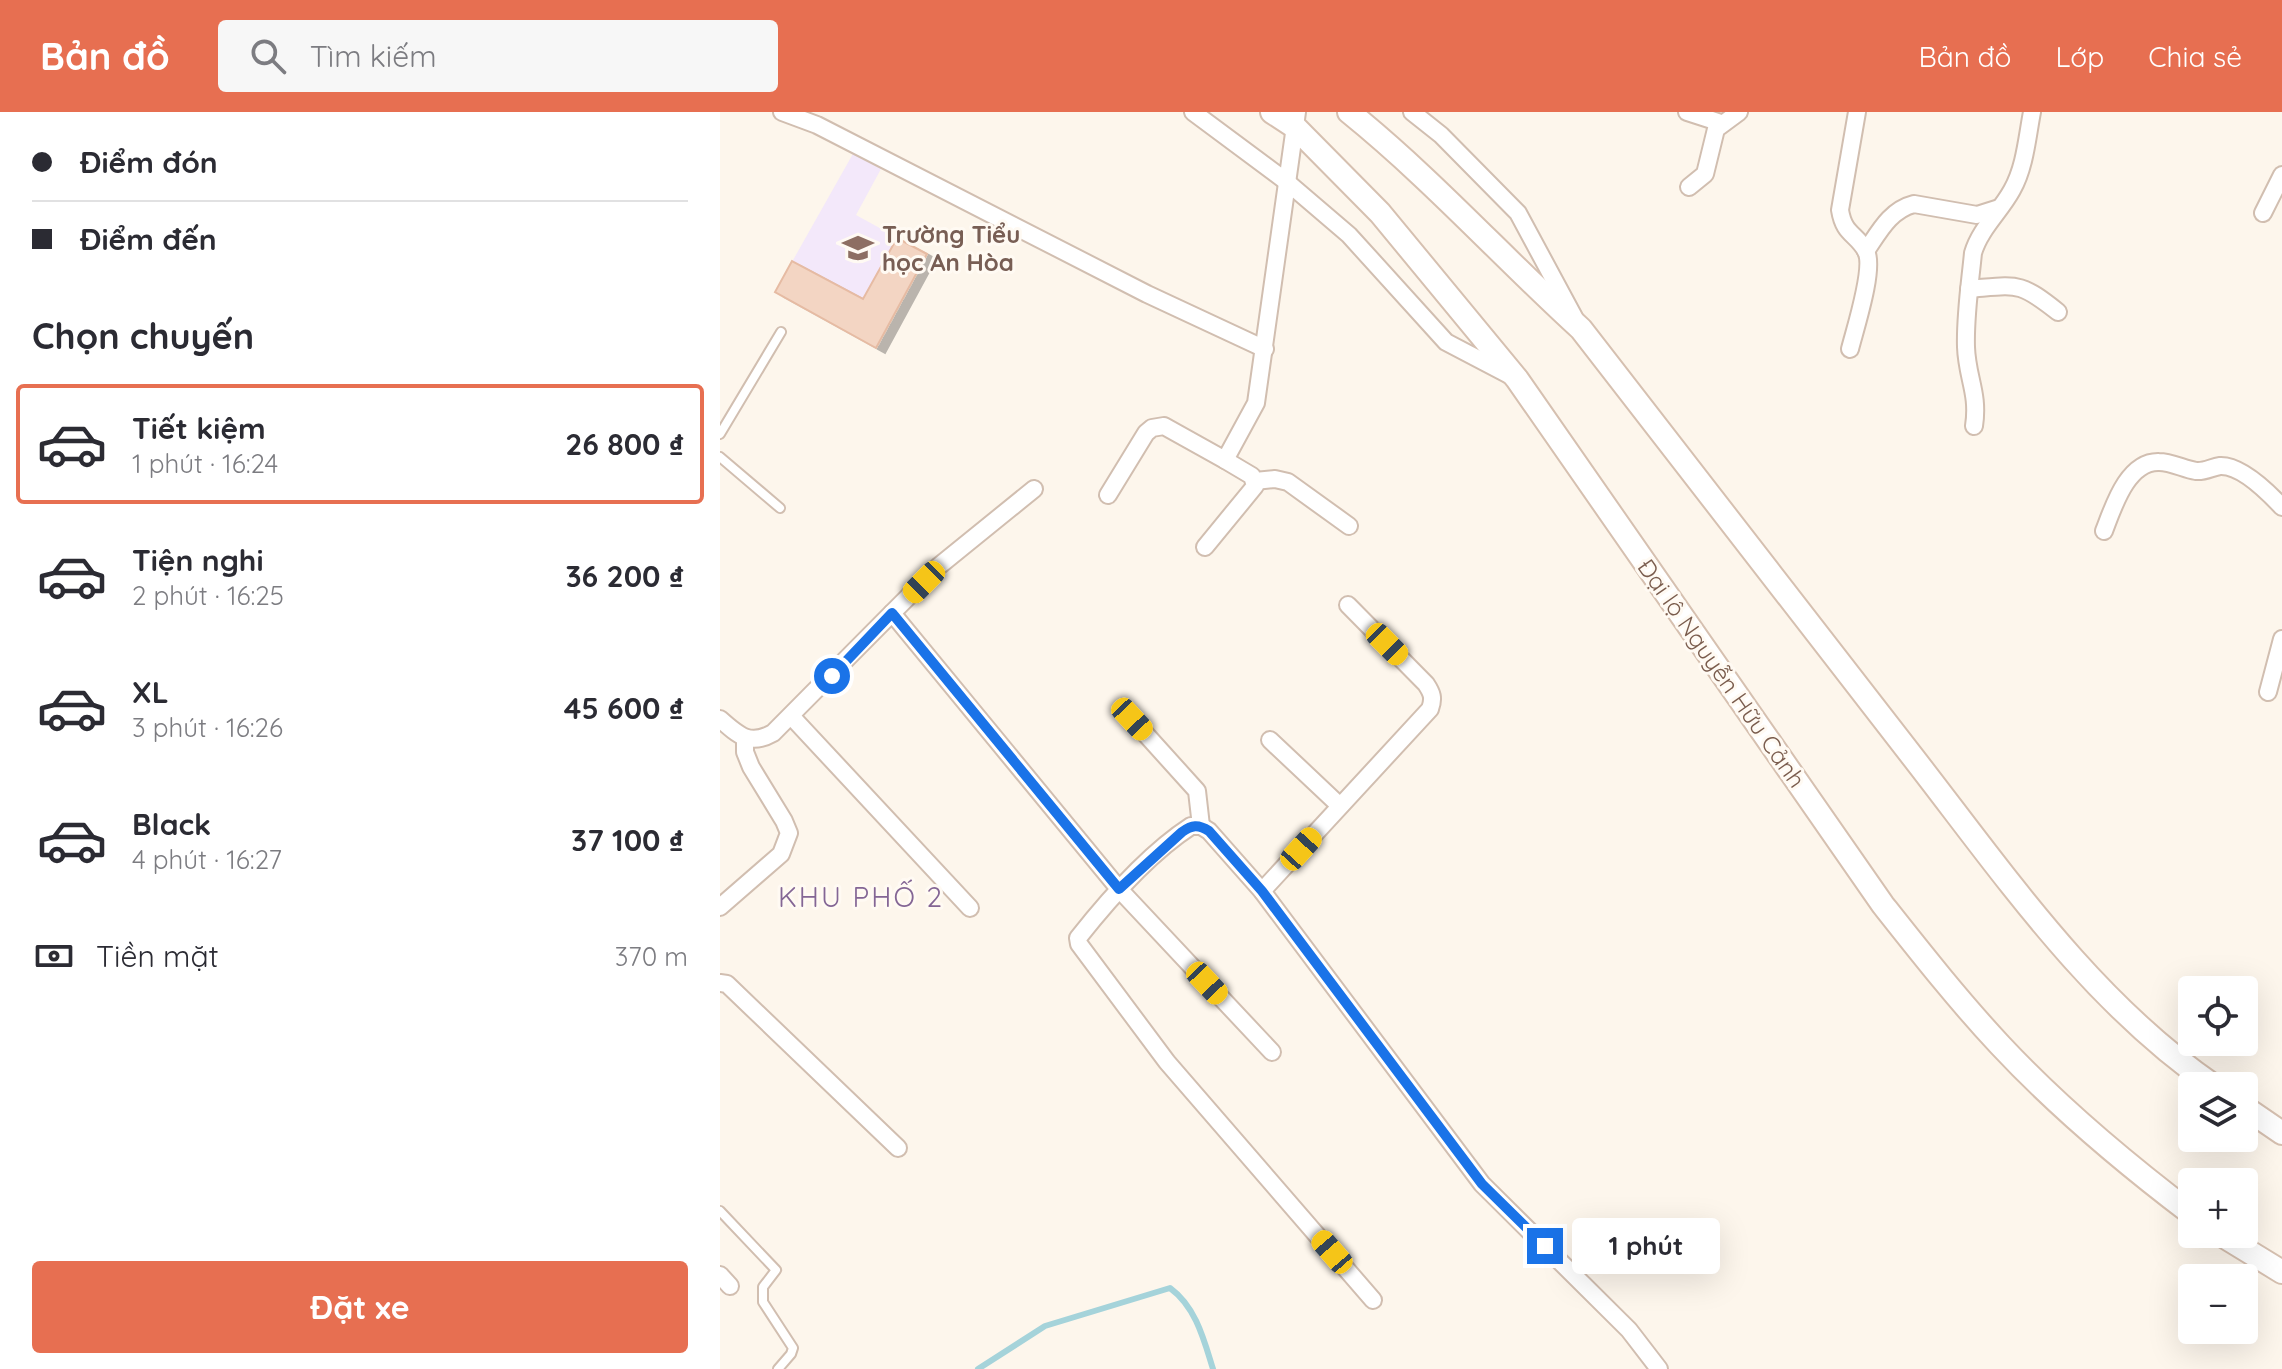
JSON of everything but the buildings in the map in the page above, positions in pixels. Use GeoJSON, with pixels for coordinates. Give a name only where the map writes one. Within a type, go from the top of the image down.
{"type":"FeatureCollection","features":[{"type":"Feature","properties":{"kind":"main road","name":"Đại lộ Nguyễn Hữu Cảnh"},"geometry":{"type":"LineString","coordinates":[[1272,112],[1296,120],[1380,213],[1517,379],[1883,905],[1938,975],[2002,1048],[2148,1181],[2178,1204]]}},
{"type":"Feature","properties":{"kind":"main road"},"geometry":{"type":"LineString","coordinates":[[1349,112],[1426,177],[1512,267],[1581,329],[2005,880],[2106,994],[2194,1072]]}},
{"type":"Feature","properties":{"kind":"main road"},"geometry":{"type":"LineString","coordinates":[[2258,1117],[2282,1133]]}},
{"type":"Feature","properties":{"kind":"main road"},"geometry":{"type":"LineString","coordinates":[[2243,1248],[2282,1272]]}},
{"type":"Feature","properties":{"kind":"street"},"geometry":{"type":"LineString","coordinates":[[782,112],[809,117],[1147,294],[1265,349]]}},
{"type":"Feature","properties":{"kind":"street"},"geometry":{"type":"LineString","coordinates":[[1193,112],[1287,182],[1349,235],[1446,342],[1517,379]]}},
{"type":"Feature","properties":{"kind":"street"},"geometry":{"type":"LineString","coordinates":[[1412,112],[1441,135],[1518,213],[1581,329]]}},
{"type":"Feature","properties":{"kind":"street"},"geometry":{"type":"LineString","coordinates":[[1687,112],[1721,123]]}},
{"type":"Feature","properties":{"kind":"street"},"geometry":{"type":"LineString","coordinates":[[1689,187],[1705,174],[1716,129],[1739,112]]}},
{"type":"Feature","properties":{"kind":"street"},"geometry":{"type":"LineString","coordinates":[[1850,349],[1865,294],[1868,262],[1866,251],[1842,223],[1840,210],[1857,112]]}},
{"type":"Feature","properties":{"kind":"street"},"geometry":{"type":"LineString","coordinates":[[1974,426],[1977,405],[1969,376],[1966,346],[1969,289],[1976,242],[2014,187],[2022,166],[2032,112]]}},
{"type":"Feature","properties":{"kind":"street"},"geometry":{"type":"LineString","coordinates":[[1225,460],[1256,403],[1296,120]]}},
{"type":"Feature","properties":{"kind":"street"},"geometry":{"type":"LineString","coordinates":[[2263,213],[2282,175]]}},
{"type":"Feature","properties":{"kind":"street"},"geometry":{"type":"LineString","coordinates":[[1866,251],[1894,213],[1903,207],[1914,204],[1977,215],[1999,208]]}},
{"type":"Feature","properties":{"kind":"street"},"geometry":{"type":"LineString","coordinates":[[1969,289],[2021,287],[2058,312]]}},
{"type":"Feature","properties":{"kind":"street"},"geometry":{"type":"LineString","coordinates":[[1108,495],[1146,433],[1152,428],[1164,426],[1252,476],[1255,481],[1255,486],[1205,547]]}},
{"type":"Feature","properties":{"kind":"street"},"geometry":{"type":"LineString","coordinates":[[2104,531],[2122,486],[2137,472],[2160,461],[2196,471],[2223,466],[2249,477],[2282,507]]}},
{"type":"Feature","properties":{"kind":"street"},"geometry":{"type":"LineString","coordinates":[[1255,481],[1275,479],[1288,482],[1349,526]]}},
{"type":"Feature","properties":{"kind":"street"},"geometry":{"type":"LineString","coordinates":[[720,719],[745,738],[760,741],[773,733],[939,566],[1034,489]]}},
{"type":"Feature","properties":{"kind":"street"},"geometry":{"type":"LineString","coordinates":[[1262,891],[1430,709],[1433,701],[1432,692],[1426,684],[1348,605]]}},
{"type":"Feature","properties":{"kind":"street"},"geometry":{"type":"LineString","coordinates":[[892,613],[1119,889],[1272,1052]]}},
{"type":"Feature","properties":{"kind":"street"},"geometry":{"type":"LineString","coordinates":[[2268,692],[2282,639]]}},
{"type":"Feature","properties":{"kind":"street"},"geometry":{"type":"LineString","coordinates":[[792,717],[970,908]]}},
{"type":"Feature","properties":{"kind":"street"},"geometry":{"type":"LineString","coordinates":[[1132,719],[1197,791],[1201,826]]}},
{"type":"Feature","properties":{"kind":"street"},"geometry":{"type":"LineString","coordinates":[[720,907],[781,854],[789,833],[751,767],[745,752],[745,738]]}},
{"type":"Feature","properties":{"kind":"street"},"geometry":{"type":"LineString","coordinates":[[1270,740],[1340,806]]}},
{"type":"Feature","properties":{"kind":"street"},"geometry":{"type":"LineString","coordinates":[[1373,1300],[1167,1062],[1085,955],[1078,938],[1119,889],[1191,826],[1201,826],[1209,831],[1262,891],[1482,1184],[1629,1330],[1659,1369]]}},
{"type":"Feature","properties":{"kind":"street"},"geometry":{"type":"LineString","coordinates":[[720,983],[727,984],[898,1148]]}},
{"type":"Feature","properties":{"kind":"lane"},"geometry":{"type":"LineString","coordinates":[[720,434],[781,332]]}},
{"type":"Feature","properties":{"kind":"lane"},"geometry":{"type":"LineString","coordinates":[[720,457],[780,508]]}},
{"type":"Feature","properties":{"kind":"lane"},"geometry":{"type":"LineString","coordinates":[[720,1211],[776,1270],[763,1287],[763,1302],[793,1348],[778,1369]]}},
{"type":"Feature","properties":{"kind":"shaded area","name":"Trường Tiểu học An Hòa"},"geometry":{"type":"Polygon","coordinates":[[[854,152],[882,167],[856,215],[927,254],[876,348],[775,292],[854,152]]]}},
{"type":"Feature","properties":{"kind":"waterway"},"geometry":{"type":"LineString","coordinates":[[978,1369],[1045,1326],[1170,1288],[1193,1314],[1213,1369]]}},
{"type":"Feature","properties":{"kind":"place","name":"Trường Tiểu học An Hòa"},"geometry":{"type":"Point","coordinates":[858,248]}},
{"type":"Feature","properties":{"kind":"district","name":"KHU PHỐ 2"},"geometry":{"type":"Point","coordinates":[861,896]}},
{"type":"Feature","properties":{"kind":"route"},"geometry":{"type":"LineString","coordinates":[[832,676],[892,613],[1119,889],[1191,826],[1201,826],[1209,831],[1262,891],[1482,1184],[1545,1246]]}}]}
